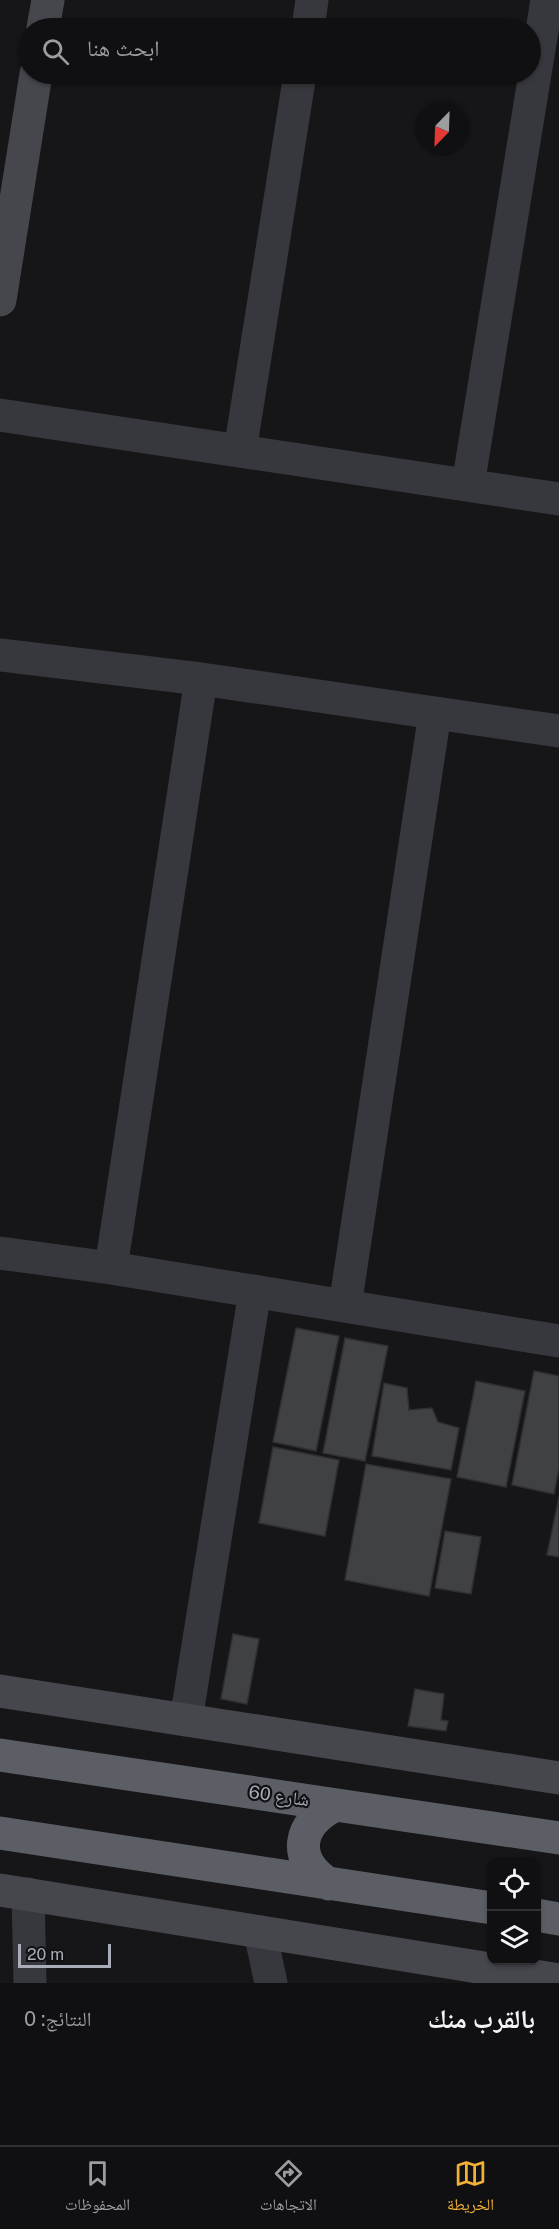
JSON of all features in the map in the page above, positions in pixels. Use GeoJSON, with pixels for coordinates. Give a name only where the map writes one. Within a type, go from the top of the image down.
{"type":"FeatureCollection","features":[{"type":"Feature","properties":{"kind":"highway","name":"شارع 60"},"geometry":{"type":"LineString","coordinates":[[0,1755],[559,1838]]}},
{"type":"Feature","properties":{"kind":"highway"},"geometry":{"type":"LineString","coordinates":[[329,1884],[316,1876],[308,1864],[303,1850],[304,1835],[311,1821],[322,1811],[336,1805]]}},
{"type":"Feature","properties":{"kind":"highway"},"geometry":{"type":"LineString","coordinates":[[0,1833],[487,1907]]}},
{"type":"Feature","properties":{"kind":"highway"},"geometry":{"type":"LineString","coordinates":[[541,1916],[559,1919]]}},
{"type":"Feature","properties":{"kind":"main road"},"geometry":{"type":"LineString","coordinates":[[45,18],[48,0]]}},
{"type":"Feature","properties":{"kind":"main road"},"geometry":{"type":"LineString","coordinates":[[0,300],[34,84]]}},
{"type":"Feature","properties":{"kind":"main road"},"geometry":{"type":"LineString","coordinates":[[0,1691],[559,1778]]}},
{"type":"Feature","properties":{"kind":"main road"},"geometry":{"type":"LineString","coordinates":[[14,1892],[260,1932],[504,1977],[559,1980]]}},
{"type":"Feature","properties":{"kind":"street"},"geometry":{"type":"LineString","coordinates":[[309,18],[312,0]]}},
{"type":"Feature","properties":{"kind":"street"},"geometry":{"type":"LineString","coordinates":[[541,37],[547,0]]}},
{"type":"Feature","properties":{"kind":"street"},"geometry":{"type":"LineString","coordinates":[[240,451],[298,84]]}},
{"type":"Feature","properties":{"kind":"street"},"geometry":{"type":"LineString","coordinates":[[468,485],[533,84]]}},
{"type":"Feature","properties":{"kind":"street"},"geometry":{"type":"LineString","coordinates":[[0,415],[559,499]]}},
{"type":"Feature","properties":{"kind":"street"},"geometry":{"type":"LineString","coordinates":[[0,655],[201,679],[559,731]]}},
{"type":"Feature","properties":{"kind":"street"},"geometry":{"type":"LineString","coordinates":[[111,1268],[201,679]]}},
{"type":"Feature","properties":{"kind":"street"},"geometry":{"type":"LineString","coordinates":[[345,1306],[435,713]]}},
{"type":"Feature","properties":{"kind":"street"},"geometry":{"type":"LineString","coordinates":[[0,1253],[111,1268],[559,1341]]}},
{"type":"Feature","properties":{"kind":"street"},"geometry":{"type":"LineString","coordinates":[[186,1720],[255,1291]]}},
{"type":"Feature","properties":{"kind":"street"},"geometry":{"type":"LineString","coordinates":[[14,1892],[30,1983]]}},
{"type":"Feature","properties":{"kind":"street"},"geometry":{"type":"LineString","coordinates":[[260,1932],[271,1983]]}},
{"type":"Feature","properties":{"kind":"building"},"geometry":{"type":"Polygon","coordinates":[[[296,1328],[339,1336],[316,1451],[273,1442],[296,1328]]]}},
{"type":"Feature","properties":{"kind":"building"},"geometry":{"type":"Polygon","coordinates":[[[345,1338],[388,1346],[365,1461],[323,1453],[345,1338]]]}},
{"type":"Feature","properties":{"kind":"building"},"geometry":{"type":"Polygon","coordinates":[[[534,1371],[559,1376],[559,1468],[554,1494],[512,1485],[534,1371]]]}},
{"type":"Feature","properties":{"kind":"building"},"geometry":{"type":"Polygon","coordinates":[[[476,1381],[525,1391],[506,1487],[457,1477],[476,1381]]]}},
{"type":"Feature","properties":{"kind":"building"},"geometry":{"type":"Polygon","coordinates":[[[384,1383],[407,1388],[409,1410],[432,1408],[438,1422],[459,1428],[451,1470],[372,1456],[384,1383]]]}},
{"type":"Feature","properties":{"kind":"building"},"geometry":{"type":"Polygon","coordinates":[[[273,1447],[339,1460],[325,1536],[259,1523],[273,1447]]]}},
{"type":"Feature","properties":{"kind":"building"},"geometry":{"type":"Polygon","coordinates":[[[366,1464],[451,1479],[429,1596],[345,1580],[366,1464]]]}},
{"type":"Feature","properties":{"kind":"building"},"geometry":{"type":"Polygon","coordinates":[[[559,1497],[559,1557],[547,1555],[559,1497]]]}},
{"type":"Feature","properties":{"kind":"building"},"geometry":{"type":"Polygon","coordinates":[[[445,1531],[481,1537],[471,1594],[435,1588],[445,1531]]]}},
{"type":"Feature","properties":{"kind":"building"},"geometry":{"type":"Polygon","coordinates":[[[233,1634],[259,1639],[247,1704],[221,1699],[233,1634]]]}},
{"type":"Feature","properties":{"kind":"building"},"geometry":{"type":"Polygon","coordinates":[[[415,1689],[444,1694],[441,1720],[448,1721],[446,1731],[408,1726],[415,1689]]]}}]}
